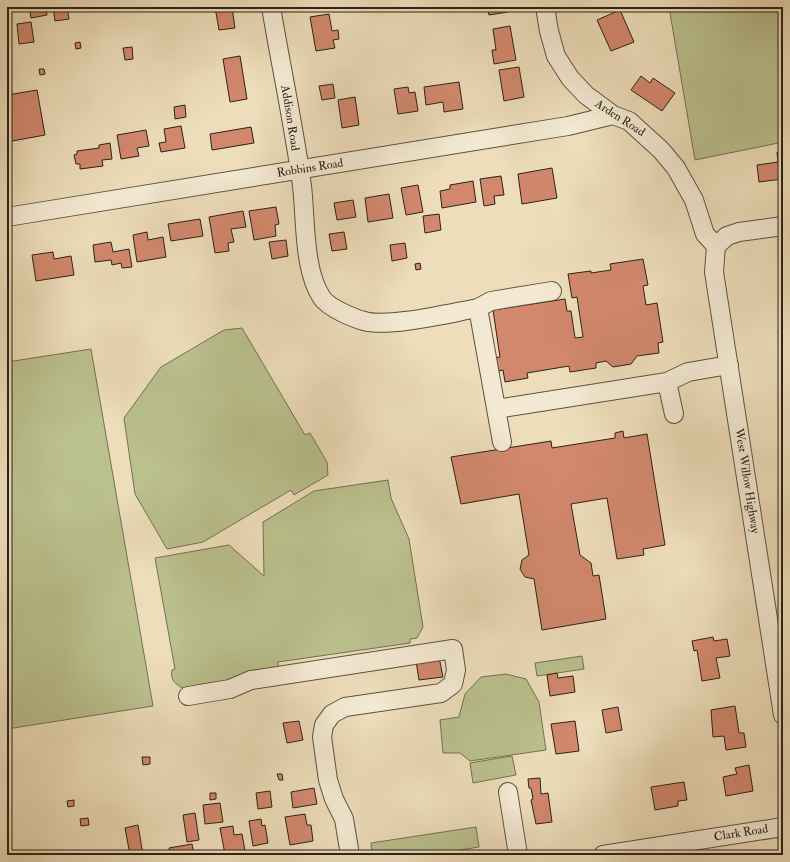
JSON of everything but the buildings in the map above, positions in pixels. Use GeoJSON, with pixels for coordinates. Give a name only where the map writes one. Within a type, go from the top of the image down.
{"type":"FeatureCollection","features":[{"type":"Feature","properties":{"kind":"street","name":"Addison Road"},"geometry":{"type":"LineString","coordinates":[[272,7],[298,170],[312,272],[323,299],[349,316],[366,322],[383,324],[478,308]]}},
{"type":"Feature","properties":{"kind":"street","name":"Arden Road"},"geometry":{"type":"LineString","coordinates":[[545,7],[549,31],[556,56],[570,78],[586,95],[613,115],[629,121],[648,136],[676,168],[694,200],[705,234],[716,246]]}},
{"type":"Feature","properties":{"kind":"street","name":"Robbins Road"},"geometry":{"type":"LineString","coordinates":[[7,217],[568,126],[613,115]]}},
{"type":"Feature","properties":{"kind":"street"},"geometry":{"type":"LineString","coordinates":[[716,246],[727,236],[739,232],[783,226]]}},
{"type":"Feature","properties":{"kind":"street","name":"West Willow Highway"},"geometry":{"type":"LineString","coordinates":[[716,246],[714,272],[783,715]]}},
{"type":"Feature","properties":{"kind":"street"},"geometry":{"type":"LineString","coordinates":[[502,442],[478,308],[491,301],[552,291]]}},
{"type":"Feature","properties":{"kind":"street"},"geometry":{"type":"LineString","coordinates":[[496,409],[667,382],[688,372],[729,365]]}},
{"type":"Feature","properties":{"kind":"street"},"geometry":{"type":"LineString","coordinates":[[667,382],[674,414]]}},
{"type":"Feature","properties":{"kind":"street"},"geometry":{"type":"LineString","coordinates":[[188,696],[230,689],[251,680],[453,649],[456,670],[454,684],[441,693],[345,707],[332,714],[324,725],[322,737],[328,780],[334,799],[344,820],[350,855]]}},
{"type":"Feature","properties":{"kind":"street"},"geometry":{"type":"LineString","coordinates":[[508,792],[518,855]]}},
{"type":"Feature","properties":{"kind":"street","name":"Clark Road"},"geometry":{"type":"LineString","coordinates":[[603,855],[783,827]]}},
{"type":"Feature","properties":{"kind":"green space"},"geometry":{"type":"Polygon","coordinates":[[[669,7],[783,7],[783,142],[695,160],[669,7]]]}},
{"type":"Feature","properties":{"kind":"green space"},"geometry":{"type":"Polygon","coordinates":[[[242,328],[305,435],[310,433],[327,462],[328,475],[294,495],[291,490],[203,542],[167,549],[135,494],[124,418],[161,367],[224,330],[242,328]]]}},
{"type":"Feature","properties":{"kind":"green space"},"geometry":{"type":"Polygon","coordinates":[[[91,349],[153,706],[7,729],[7,362],[91,349]]]}},
{"type":"Feature","properties":{"kind":"green space"},"geometry":{"type":"Polygon","coordinates":[[[388,480],[391,498],[409,539],[423,627],[417,638],[410,639],[410,643],[278,662],[279,672],[197,685],[194,688],[184,689],[174,682],[172,670],[175,669],[155,558],[229,545],[264,576],[263,522],[314,491],[388,480]]]}},
{"type":"Feature","properties":{"kind":"green space"},"geometry":{"type":"Polygon","coordinates":[[[582,656],[584,669],[537,676],[535,663],[582,656]]]}},
{"type":"Feature","properties":{"kind":"green space"},"geometry":{"type":"Polygon","coordinates":[[[506,674],[526,679],[539,702],[546,750],[470,761],[460,753],[443,753],[440,720],[459,717],[465,694],[481,677],[506,674]]]}},
{"type":"Feature","properties":{"kind":"green space"},"geometry":{"type":"Polygon","coordinates":[[[512,756],[516,775],[473,783],[470,763],[512,756]]]}},
{"type":"Feature","properties":{"kind":"green space"},"geometry":{"type":"Polygon","coordinates":[[[476,827],[479,847],[428,855],[372,855],[371,843],[476,827]]]}}]}
